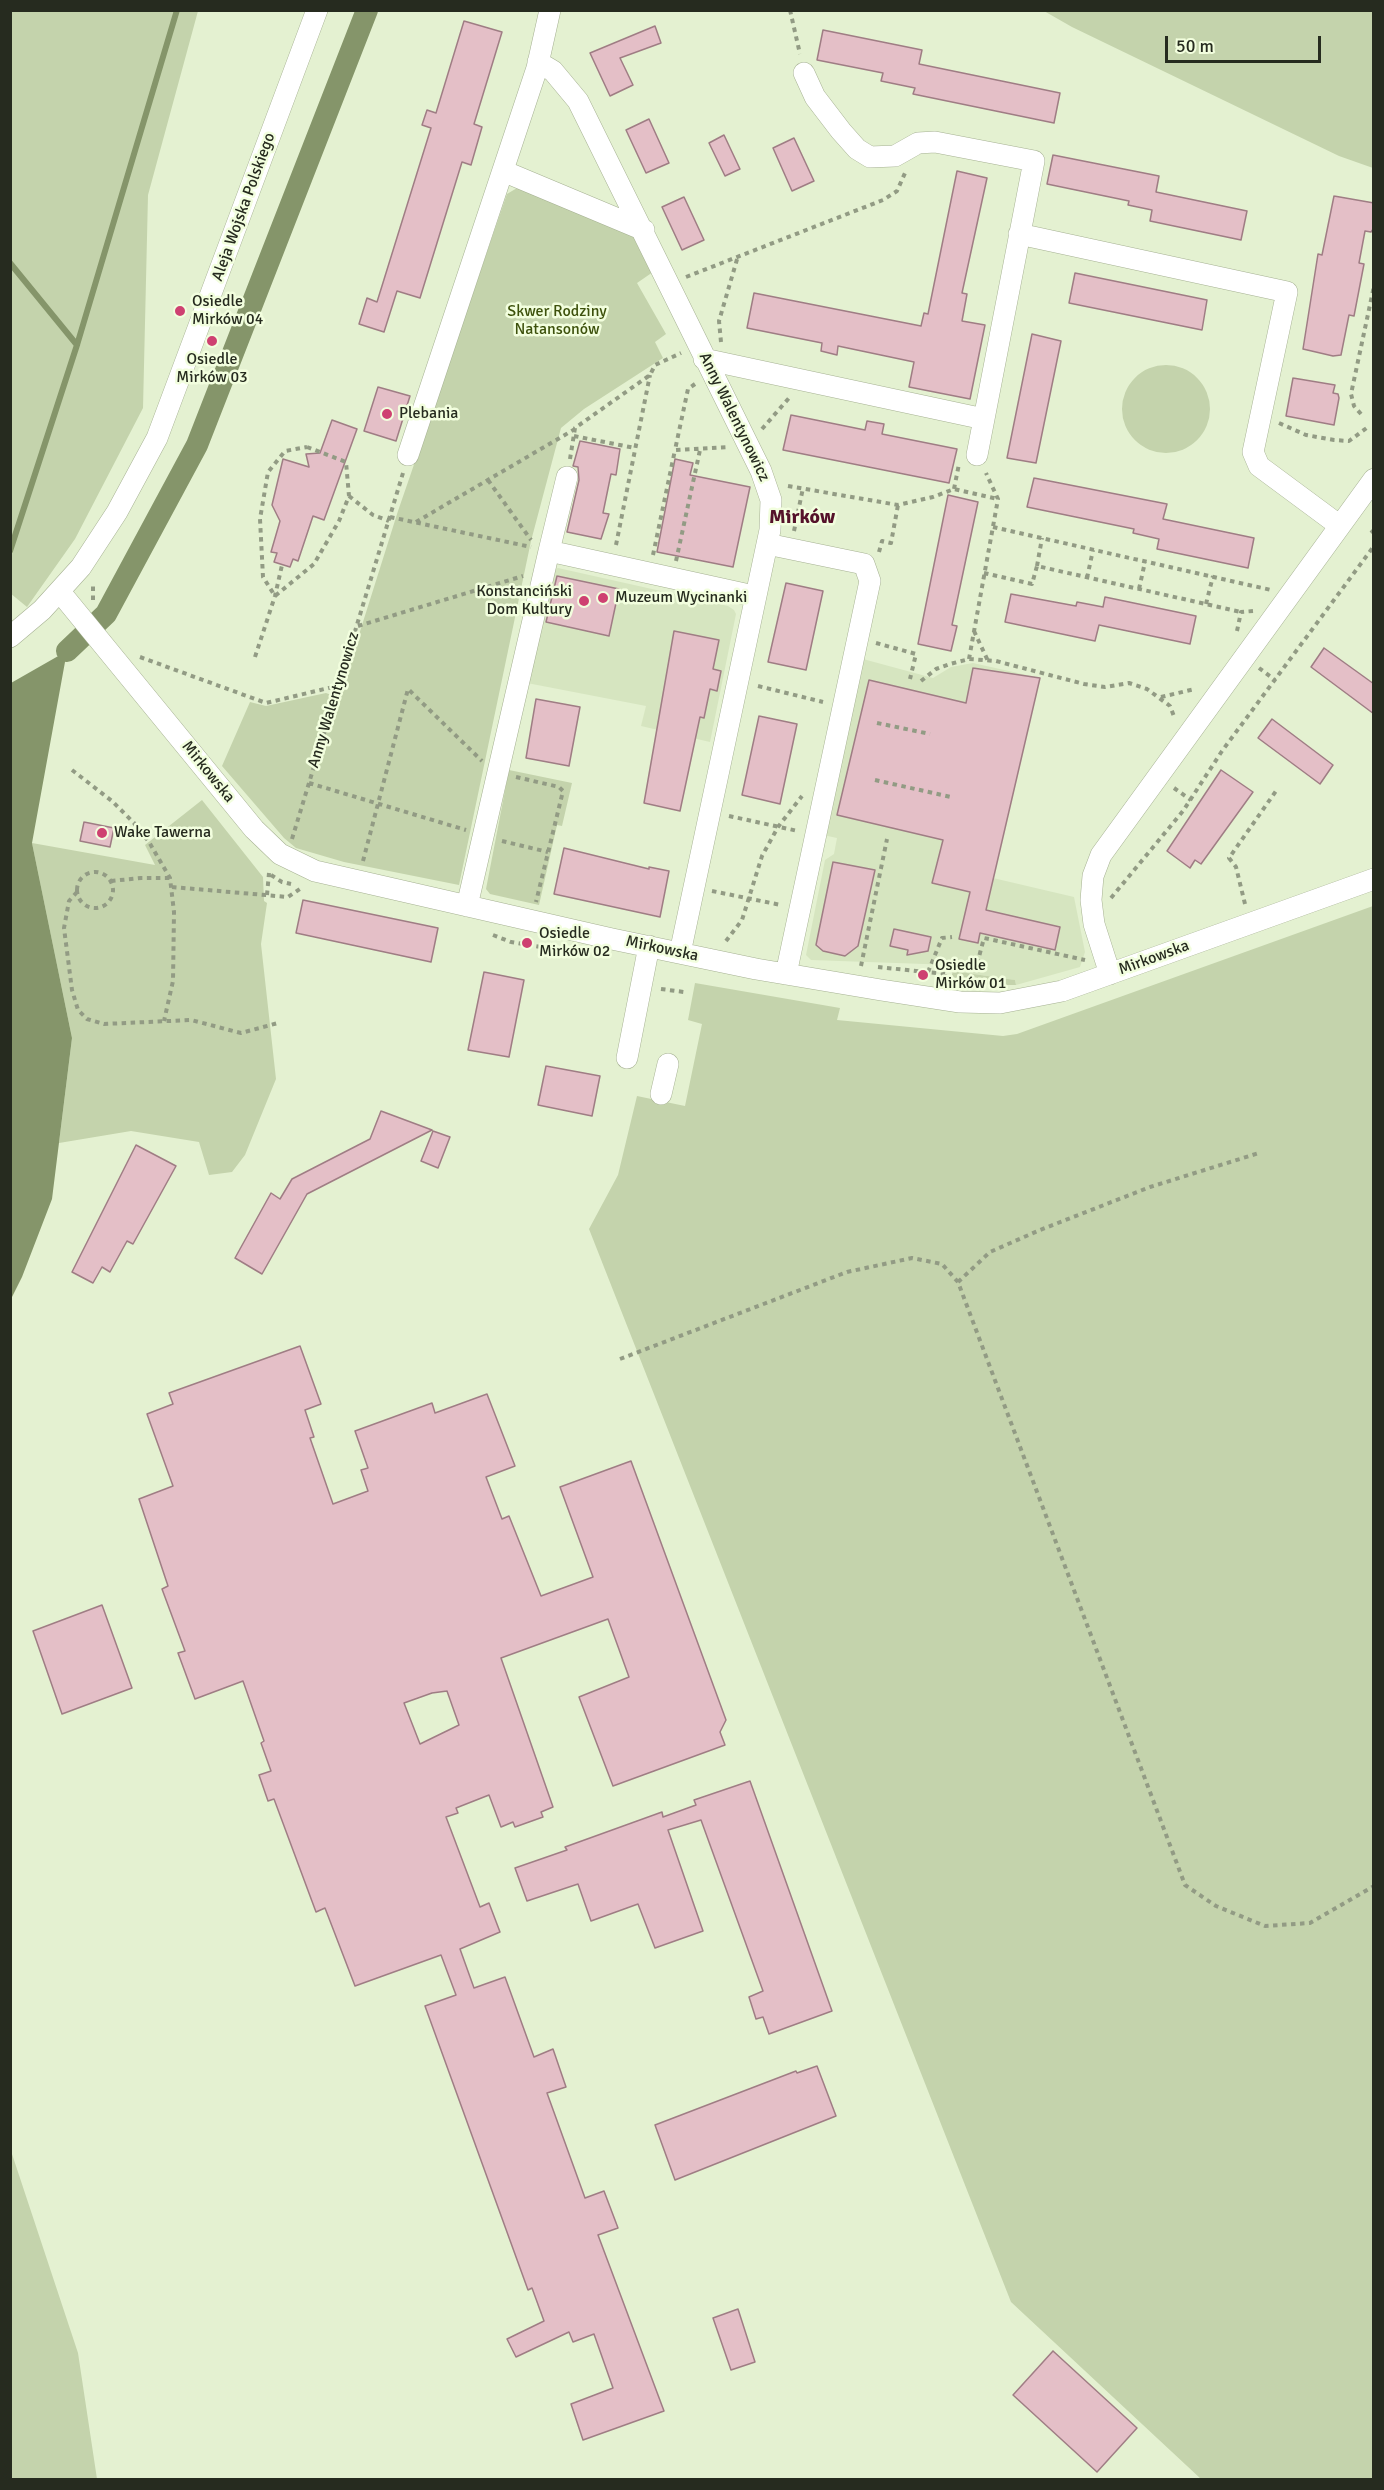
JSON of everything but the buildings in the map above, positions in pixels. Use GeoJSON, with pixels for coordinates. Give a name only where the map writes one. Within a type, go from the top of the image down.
{"type":"FeatureCollection","features":[{"type":"Feature","properties":{"kind":"street","name":"Aleja Wojska Polskiego"},"geometry":{"type":"LineString","coordinates":[[10,638],[60,592],[101,538],[157,438],[317,10]]}},
{"type":"Feature","properties":{"kind":"street"},"geometry":{"type":"LineString","coordinates":[[408,455],[538,62],[550,10]]}},
{"type":"Feature","properties":{"kind":"street","name":"Anny Walentynowicz"},"geometry":{"type":"LineString","coordinates":[[538,62],[553,71],[578,101],[669,284],[709,355],[766,480],[771,510],[773,545],[754,596],[680,953]]}},
{"type":"Feature","properties":{"kind":"street"},"geometry":{"type":"LineString","coordinates":[[804,73],[815,97],[857,149],[870,157],[896,156],[918,144],[935,142],[1034,161],[977,455]]}},
{"type":"Feature","properties":{"kind":"street"},"geometry":{"type":"LineString","coordinates":[[503,171],[644,230]]}},
{"type":"Feature","properties":{"kind":"street"},"geometry":{"type":"LineString","coordinates":[[1019,234],[1287,292],[1252,452],[1259,466],[1340,526]]}},
{"type":"Feature","properties":{"kind":"street"},"geometry":{"type":"LineString","coordinates":[[709,355],[805,380],[984,419]]}},
{"type":"Feature","properties":{"kind":"street"},"geometry":{"type":"LineString","coordinates":[[467,906],[567,477]]}},
{"type":"Feature","properties":{"kind":"street"},"geometry":{"type":"LineString","coordinates":[[1110,974],[1090,900],[1093,876],[1101,855],[1374,479]]}},
{"type":"Feature","properties":{"kind":"street"},"geometry":{"type":"LineString","coordinates":[[773,545],[864,564],[870,577],[786,974]]}},
{"type":"Feature","properties":{"kind":"street"},"geometry":{"type":"LineString","coordinates":[[547,560],[754,596]]}},
{"type":"Feature","properties":{"kind":"street","name":"Mirkowska"},"geometry":{"type":"LineString","coordinates":[[60,592],[254,830],[271,847],[288,859],[315,871],[680,953],[786,974],[980,1003],[1042,996],[1110,974],[1374,879]]}},
{"type":"Feature","properties":{"kind":"street"},"geometry":{"type":"LineString","coordinates":[[627,1058],[649,946]]}},
{"type":"Feature","properties":{"kind":"street"},"geometry":{"type":"LineString","coordinates":[[662,1094],[668,1064]]}},
{"type":"Feature","properties":{"kind":"path"},"geometry":{"type":"LineString","coordinates":[[790,10],[804,73]]}},
{"type":"Feature","properties":{"kind":"path"},"geometry":{"type":"LineString","coordinates":[[669,284],[883,200],[897,190],[918,144]]}},
{"type":"Feature","properties":{"kind":"path"},"geometry":{"type":"LineString","coordinates":[[616,548],[650,375],[655,365],[709,355],[738,256]]}},
{"type":"Feature","properties":{"kind":"path"},"geometry":{"type":"LineString","coordinates":[[1361,414],[1354,406],[1351,394],[1374,286]]}},
{"type":"Feature","properties":{"kind":"path"},"geometry":{"type":"LineString","coordinates":[[416,522],[575,428],[650,375]]}},
{"type":"Feature","properties":{"kind":"path"},"geometry":{"type":"LineString","coordinates":[[651,564],[688,389],[703,380]]}},
{"type":"Feature","properties":{"kind":"path"},"geometry":{"type":"LineString","coordinates":[[756,436],[805,380]]}},
{"type":"Feature","properties":{"kind":"path"},"geometry":{"type":"LineString","coordinates":[[1262,410],[1279,423],[1306,435],[1334,440],[1349,441],[1368,427]]}},
{"type":"Feature","properties":{"kind":"path"},"geometry":{"type":"LineString","coordinates":[[567,477],[575,428]]}},
{"type":"Feature","properties":{"kind":"path"},"geometry":{"type":"LineString","coordinates":[[574,436],[635,448]]}},
{"type":"Feature","properties":{"kind":"path"},"geometry":{"type":"LineString","coordinates":[[675,450],[734,446]]}},
{"type":"Feature","properties":{"kind":"path"},"geometry":{"type":"LineString","coordinates":[[307,447],[346,462],[349,496],[339,521],[314,564],[275,596],[263,577],[262,566],[260,519],[268,472],[285,451],[307,447]]}},
{"type":"Feature","properties":{"kind":"path"},"geometry":{"type":"LineString","coordinates":[[675,569],[700,450]]}},
{"type":"Feature","properties":{"kind":"path","name":"Anny Walentynowicz"},"geometry":{"type":"LineString","coordinates":[[288,859],[337,686],[408,455]]}},
{"type":"Feature","properties":{"kind":"path"},"geometry":{"type":"LineString","coordinates":[[969,659],[998,499],[977,455]]}},
{"type":"Feature","properties":{"kind":"path"},"geometry":{"type":"LineString","coordinates":[[349,496],[373,515],[537,548],[488,480]]}},
{"type":"Feature","properties":{"kind":"path"},"geometry":{"type":"LineString","coordinates":[[778,484],[898,505],[933,497],[954,489],[998,499]]}},
{"type":"Feature","properties":{"kind":"path"},"geometry":{"type":"LineString","coordinates":[[773,545],[780,533],[793,539],[803,488]]}},
{"type":"Feature","properties":{"kind":"path"},"geometry":{"type":"LineString","coordinates":[[993,527],[1272,590]]}},
{"type":"Feature","properties":{"kind":"path"},"geometry":{"type":"LineString","coordinates":[[984,573],[1032,584],[1042,538]]}},
{"type":"Feature","properties":{"kind":"path"},"geometry":{"type":"LineString","coordinates":[[1111,899],[1183,812],[1222,751],[1374,546]]}},
{"type":"Feature","properties":{"kind":"path"},"geometry":{"type":"LineString","coordinates":[[1087,578],[1093,550]]}},
{"type":"Feature","properties":{"kind":"path"},"geometry":{"type":"LineString","coordinates":[[357,626],[547,560]]}},
{"type":"Feature","properties":{"kind":"path"},"geometry":{"type":"LineString","coordinates":[[1139,589],[1145,562]]}},
{"type":"Feature","properties":{"kind":"path"},"geometry":{"type":"LineString","coordinates":[[255,657],[275,596],[282,565]]}},
{"type":"Feature","properties":{"kind":"path"},"geometry":{"type":"LineString","coordinates":[[1037,566],[1241,612]]}},
{"type":"Feature","properties":{"kind":"path"},"geometry":{"type":"LineString","coordinates":[[1206,604],[1213,576]]}},
{"type":"Feature","properties":{"kind":"path"},"geometry":{"type":"LineString","coordinates":[[974,631],[988,661]]}},
{"type":"Feature","properties":{"kind":"path"},"geometry":{"type":"LineString","coordinates":[[138,656],[266,703],[337,686]]}},
{"type":"Feature","properties":{"kind":"path"},"geometry":{"type":"LineString","coordinates":[[921,681],[936,669],[969,659],[988,661],[1084,684],[1105,687],[1129,683],[1147,688],[1161,697],[1170,706],[1177,729]]}},
{"type":"Feature","properties":{"kind":"path"},"geometry":{"type":"LineString","coordinates":[[748,684],[826,703]]}},
{"type":"Feature","properties":{"kind":"path"},"geometry":{"type":"LineString","coordinates":[[1161,697],[1200,688]]}},
{"type":"Feature","properties":{"kind":"path"},"geometry":{"type":"LineString","coordinates":[[361,870],[380,805],[408,689],[496,774],[559,787],[563,791],[535,907]]}},
{"type":"Feature","properties":{"kind":"path"},"geometry":{"type":"LineString","coordinates":[[824,713],[828,692]]}},
{"type":"Feature","properties":{"kind":"path"},"geometry":{"type":"LineString","coordinates":[[877,723],[930,734]]}},
{"type":"Feature","properties":{"kind":"path"},"geometry":{"type":"LineString","coordinates":[[72,770],[112,801],[134,823],[149,842],[170,878],[174,919],[173,981],[164,1021]]}},
{"type":"Feature","properties":{"kind":"path"},"geometry":{"type":"LineString","coordinates":[[875,780],[951,797]]}},
{"type":"Feature","properties":{"kind":"path"},"geometry":{"type":"LineString","coordinates":[[309,783],[483,835],[549,852]]}},
{"type":"Feature","properties":{"kind":"path"},"geometry":{"type":"LineString","coordinates":[[733,948],[722,946],[739,926],[762,856],[778,827],[808,789]]}},
{"type":"Feature","properties":{"kind":"path"},"geometry":{"type":"LineString","coordinates":[[1247,911],[1236,867],[1229,858],[1276,791]]}},
{"type":"Feature","properties":{"kind":"path"},"geometry":{"type":"LineString","coordinates":[[719,814],[816,835]]}},
{"type":"Feature","properties":{"kind":"path"},"geometry":{"type":"LineString","coordinates":[[861,967],[887,839]]}},
{"type":"Feature","properties":{"kind":"path"},"geometry":{"type":"LineString","coordinates":[[77,892],[83,904],[99,908],[112,898],[111,881],[102,872],[91,872],[80,879],[77,892],[69,901],[64,928],[72,990],[78,1010],[87,1019],[99,1024],[198,1021],[228,1032],[241,1033],[278,1023]]}},
{"type":"Feature","properties":{"kind":"path"},"geometry":{"type":"LineString","coordinates":[[267,895],[269,873]]}},
{"type":"Feature","properties":{"kind":"path"},"geometry":{"type":"LineString","coordinates":[[111,881],[170,878]]}},
{"type":"Feature","properties":{"kind":"path"},"geometry":{"type":"LineString","coordinates":[[172,887],[288,897],[304,887]]}},
{"type":"Feature","properties":{"kind":"path"},"geometry":{"type":"LineString","coordinates":[[703,889],[800,909]]}},
{"type":"Feature","properties":{"kind":"path"},"geometry":{"type":"LineString","coordinates":[[928,972],[942,938],[952,937]]}},
{"type":"Feature","properties":{"kind":"path"},"geometry":{"type":"LineString","coordinates":[[850,967],[945,974],[946,968],[976,968],[984,938],[1085,960],[1087,953]]}},
{"type":"Feature","properties":{"kind":"path"},"geometry":{"type":"LineString","coordinates":[[655,988],[684,992]]}},
{"type":"Feature","properties":{"kind":"path"},"geometry":{"type":"LineString","coordinates":[[958,1282],[990,1252],[1040,1230],[1150,1187],[1259,1153]]}},
{"type":"Feature","properties":{"kind":"path"},"geometry":{"type":"LineString","coordinates":[[620,1359],[848,1272],[912,1258],[942,1264],[958,1282],[1185,1885],[1216,1906],[1265,1926],[1310,1923],[1374,1886]]}},
{"type":"Feature","properties":{"kind":"shaded area"},"geometry":{"type":"Polygon","coordinates":[[[558,568],[728,606],[734,610],[736,614],[710,742],[641,726],[646,706],[527,683],[551,571],[558,568]]]}},
{"type":"Feature","properties":{"kind":"shaded area"},"geometry":{"type":"Polygon","coordinates":[[[67,651],[32,843],[72,1038],[52,1199],[22,1277],[11,1299],[11,683],[67,651]]]}},
{"type":"Feature","properties":{"kind":"shaded area"},"geometry":{"type":"Polygon","coordinates":[[[863,659],[933,678],[951,667],[973,663],[1040,678],[993,878],[1074,897],[1085,952],[1080,967],[1016,985],[1015,980],[953,971],[953,965],[811,960],[806,955],[825,860],[834,854],[837,838],[823,835],[863,659]]]}},
{"type":"Feature","properties":{"kind":"green space"},"geometry":{"type":"Polygon","coordinates":[[[10,11],[198,11],[148,195],[143,408],[75,539],[27,607],[10,593],[10,11]]]}},
{"type":"Feature","properties":{"kind":"green space"},"geometry":{"type":"Polygon","coordinates":[[[1044,11],[1373,11],[1373,168],[1339,156],[1072,27],[1044,11]]]}},
{"type":"Feature","properties":{"kind":"green space","name":"Skwer Rodziny Natansonów"},"geometry":{"type":"Polygon","coordinates":[[[522,185],[633,234],[653,272],[637,283],[666,334],[655,342],[663,358],[584,409],[561,428],[531,541],[459,885],[344,862],[296,848],[284,838],[222,766],[250,702],[266,706],[326,693],[339,698],[398,511],[507,194],[522,185]]]}},
{"type":"Feature","properties":{"kind":"green space"},"geometry":{"type":"Polygon","coordinates":[[[1166,365],[1183,369],[1197,378],[1206,392],[1210,409],[1206,426],[1197,440],[1183,449],[1166,453],[1149,449],[1135,440],[1126,426],[1122,409],[1126,392],[1135,378],[1149,369],[1166,365]]]}},
{"type":"Feature","properties":{"kind":"green space"},"geometry":{"type":"Polygon","coordinates":[[[509,770],[572,783],[562,826],[557,825],[539,905],[490,894],[486,889],[509,770]]]}},
{"type":"Feature","properties":{"kind":"green space"},"geometry":{"type":"Polygon","coordinates":[[[202,800],[263,877],[264,901],[267,903],[261,944],[276,1079],[245,1155],[232,1172],[209,1175],[199,1142],[131,1131],[59,1143],[72,1038],[32,843],[155,865],[145,845],[202,800]]]}},
{"type":"Feature","properties":{"kind":"green space"},"geometry":{"type":"Polygon","coordinates":[[[1373,906],[1373,2479],[1201,2479],[1011,2302],[589,1229],[618,1175],[637,1096],[685,1106],[702,1024],[688,1020],[695,983],[840,1008],[837,1020],[1003,1036],[1017,1034],[1373,906]]]}},
{"type":"Feature","properties":{"kind":"green space"},"geometry":{"type":"Polygon","coordinates":[[[953,971],[1015,980],[1016,985],[991,985],[951,978],[953,971]]]}},
{"type":"Feature","properties":{"kind":"green space"},"geometry":{"type":"Polygon","coordinates":[[[11,2151],[78,2353],[97,2479],[11,2479],[11,2151]]]}},
{"type":"Feature","properties":{"kind":"waterway"},"geometry":{"type":"LineString","coordinates":[[10,551],[77,345],[177,10]]}},
{"type":"Feature","properties":{"kind":"waterway"},"geometry":{"type":"LineString","coordinates":[[67,651],[106,614],[197,445],[367,10]]}},
{"type":"Feature","properties":{"kind":"waterway"},"geometry":{"type":"LineString","coordinates":[[10,263],[77,345]]}},
{"type":"Feature","properties":{"kind":"place","name":"Osiedle Mirków 04"},"geometry":{"type":"Point","coordinates":[180,311]}},
{"type":"Feature","properties":{"kind":"place","name":"Osiedle Mirków 03"},"geometry":{"type":"Point","coordinates":[212,341]}},
{"type":"Feature","properties":{"kind":"place","name":"Plebania"},"geometry":{"type":"Point","coordinates":[387,414]}},
{"type":"Feature","properties":{"kind":"place","name":"Muzeum Wycinanki"},"geometry":{"type":"Point","coordinates":[603,598]}},
{"type":"Feature","properties":{"kind":"place","name":"Konstanciński Dom Kultury"},"geometry":{"type":"Point","coordinates":[584,601]}},
{"type":"Feature","properties":{"kind":"place","name":"Wake Tawerna"},"geometry":{"type":"Point","coordinates":[102,833]}},
{"type":"Feature","properties":{"kind":"place","name":"Osiedle Mirków 02"},"geometry":{"type":"Point","coordinates":[527,943]}},
{"type":"Feature","properties":{"kind":"place","name":"Osiedle Mirków 01"},"geometry":{"type":"Point","coordinates":[923,975]}},
{"type":"Feature","properties":{"kind":"district","name":"Mirków"},"geometry":{"type":"Point","coordinates":[802,518]}}]}
